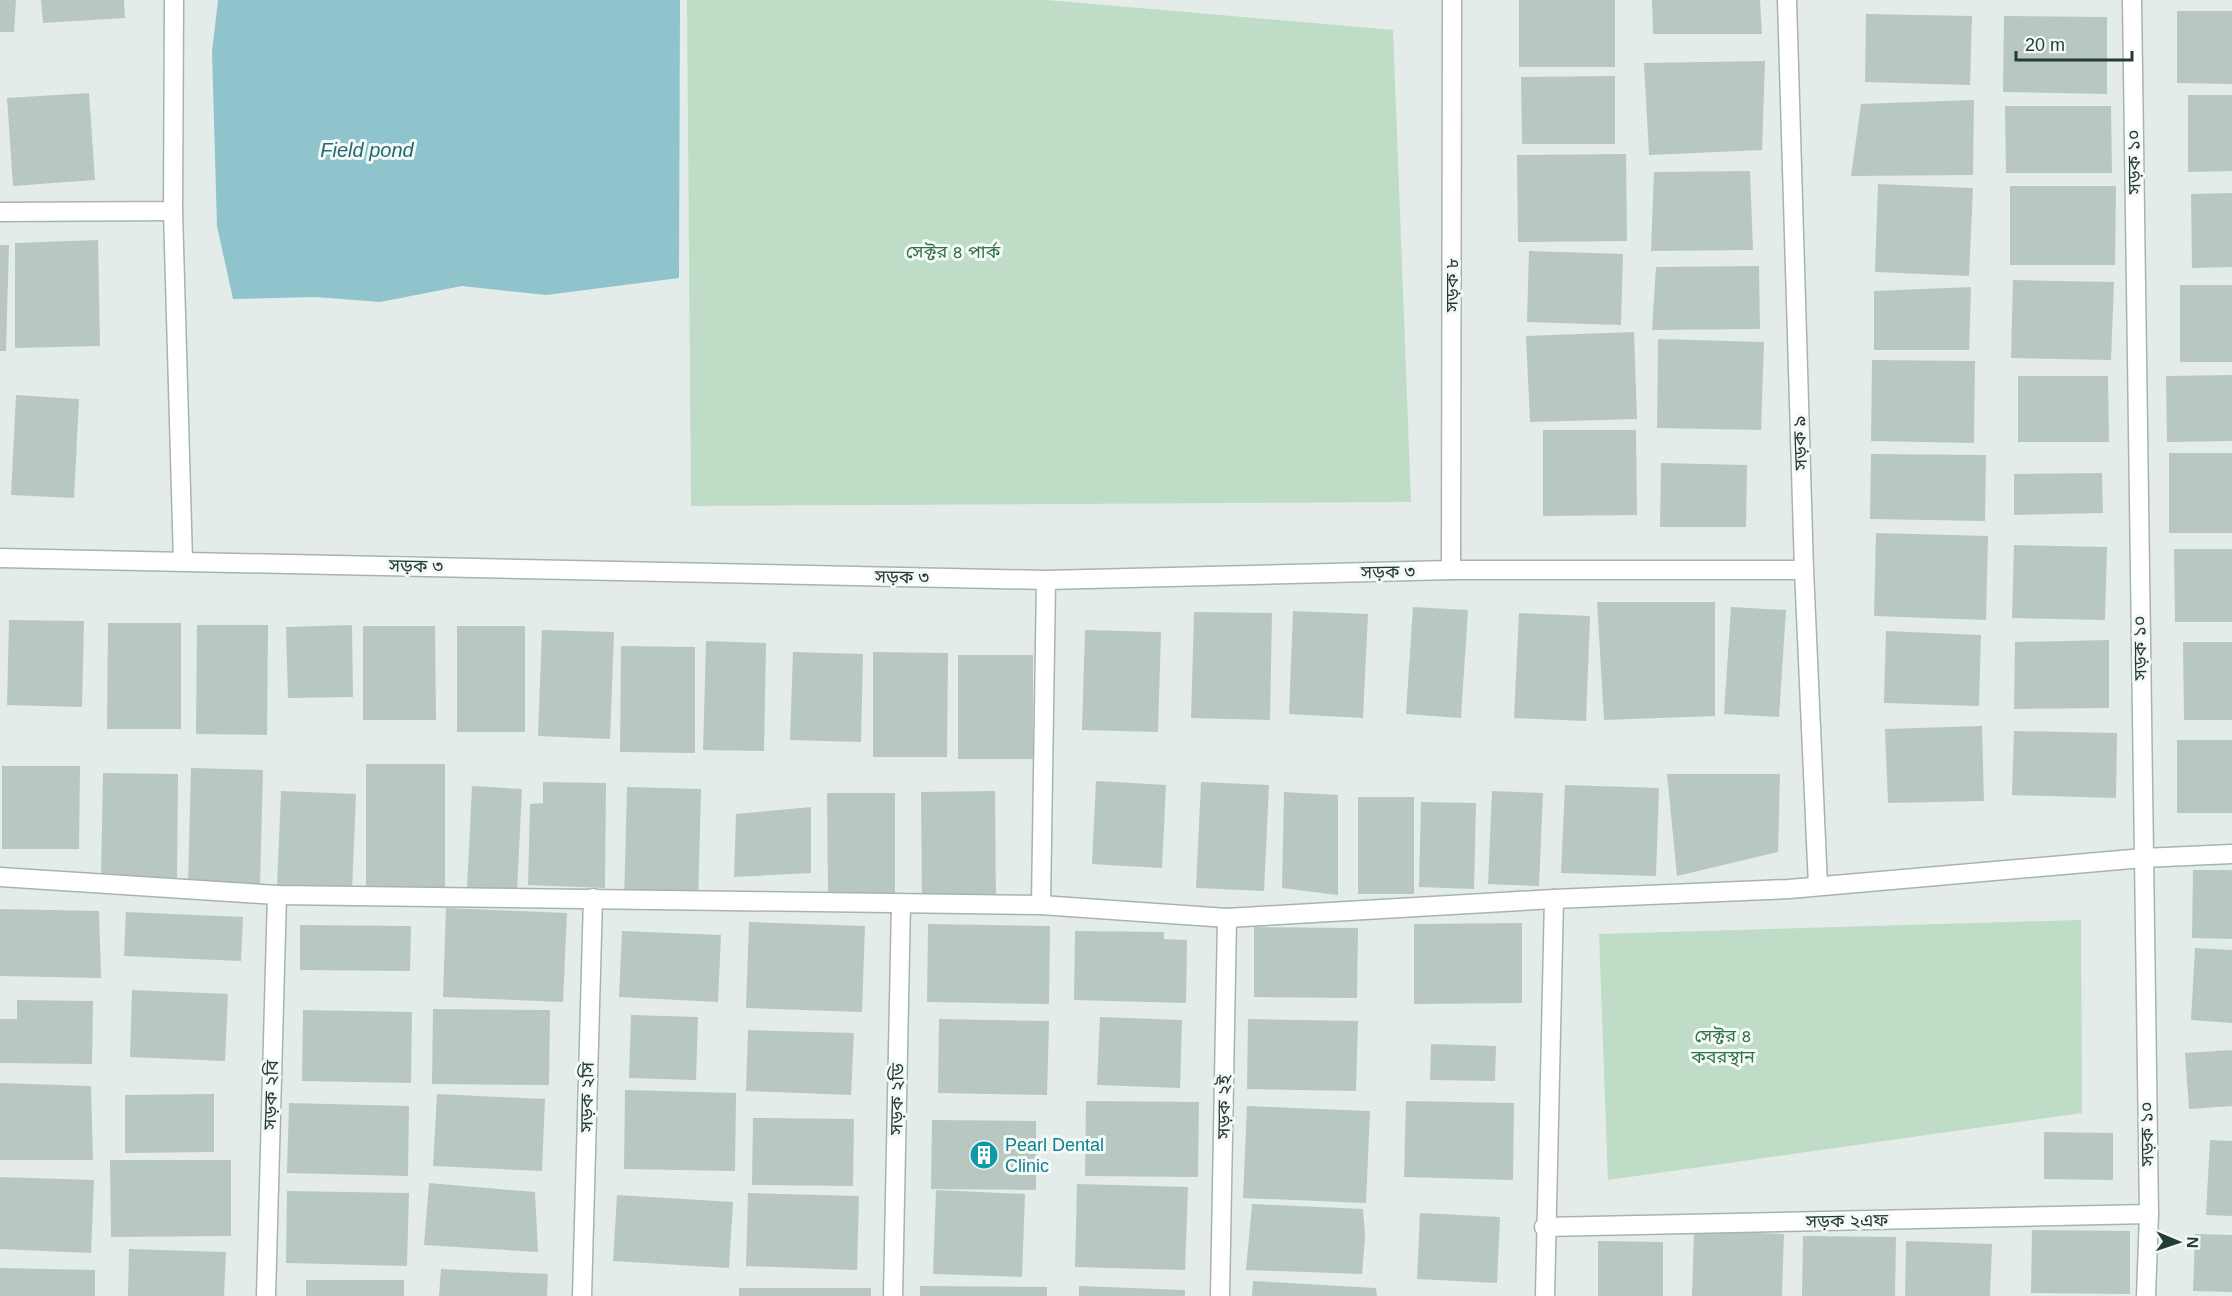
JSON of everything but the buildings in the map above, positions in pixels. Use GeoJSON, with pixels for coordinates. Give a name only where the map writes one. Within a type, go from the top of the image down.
{"type":"FeatureCollection","features":[{"type":"Feature","properties":{"kind":"street"},"geometry":{"type":"LineString","coordinates":[[174,0],[173,211],[183,561]]}},
{"type":"Feature","properties":{"kind":"street","name":"সড়ক ৮"},"geometry":{"type":"LineString","coordinates":[[1451,570],[1452,0]]}},
{"type":"Feature","properties":{"kind":"street","name":"সড়ক ৯"},"geometry":{"type":"LineString","coordinates":[[1787,0],[1803,570],[1818,886]]}},
{"type":"Feature","properties":{"kind":"street","name":"সড়ক ১০"},"geometry":{"type":"LineString","coordinates":[[2132,0],[2149,1214],[2146,1296]]}},
{"type":"Feature","properties":{"kind":"street"},"geometry":{"type":"LineString","coordinates":[[0,212],[173,211]]}},
{"type":"Feature","properties":{"kind":"street","name":"সড়ক ৩"},"geometry":{"type":"LineString","coordinates":[[0,558],[1046,580],[1451,570],[1803,570]]}},
{"type":"Feature","properties":{"kind":"street"},"geometry":{"type":"LineString","coordinates":[[1041,905],[1046,580]]}},
{"type":"Feature","properties":{"kind":"street"},"geometry":{"type":"LineString","coordinates":[[0,877],[277,894],[1041,905],[1227,918],[1818,886],[2143,858],[2232,854]]}},
{"type":"Feature","properties":{"kind":"street","name":"সড়ক ২বি"},"geometry":{"type":"LineString","coordinates":[[266,1296],[277,894]]}},
{"type":"Feature","properties":{"kind":"street","name":"সড়ক ২সি"},"geometry":{"type":"LineString","coordinates":[[582,1296],[593,898]]}},
{"type":"Feature","properties":{"kind":"street"},"geometry":{"type":"LineString","coordinates":[[1545,1296],[1544,1227],[1554,899]]}},
{"type":"Feature","properties":{"kind":"street","name":"সড়ক ২ডি"},"geometry":{"type":"LineString","coordinates":[[893,1296],[901,903]]}},
{"type":"Feature","properties":{"kind":"street","name":"সড়ক ২ই"},"geometry":{"type":"LineString","coordinates":[[1220,1296],[1227,918]]}},
{"type":"Feature","properties":{"kind":"street","name":"সড়ক ২এফ"},"geometry":{"type":"LineString","coordinates":[[1544,1227],[2149,1214]]}},
{"type":"Feature","properties":{"kind":"green space","name":"সেক্টর ৪ পার্ক"},"geometry":{"type":"Polygon","coordinates":[[[687,0],[1047,0],[1393,30],[1411,502],[691,506],[687,0]]]}},
{"type":"Feature","properties":{"kind":"green space","name":"সেক্টর ৪ কবরস্থান"},"geometry":{"type":"Polygon","coordinates":[[[2081,920],[2082,1113],[1608,1180],[1599,934],[2081,920]]]}},
{"type":"Feature","properties":{"kind":"water","name":"Field pond"},"geometry":{"type":"Polygon","coordinates":[[[218,0],[680,0],[679,278],[546,295],[462,286],[380,302],[316,297],[233,299],[217,226],[212,52],[218,0]]]}},
{"type":"Feature","properties":{"kind":"place","name":"Pearl Dental Clinic"},"geometry":{"type":"Point","coordinates":[984,1155]}}]}
